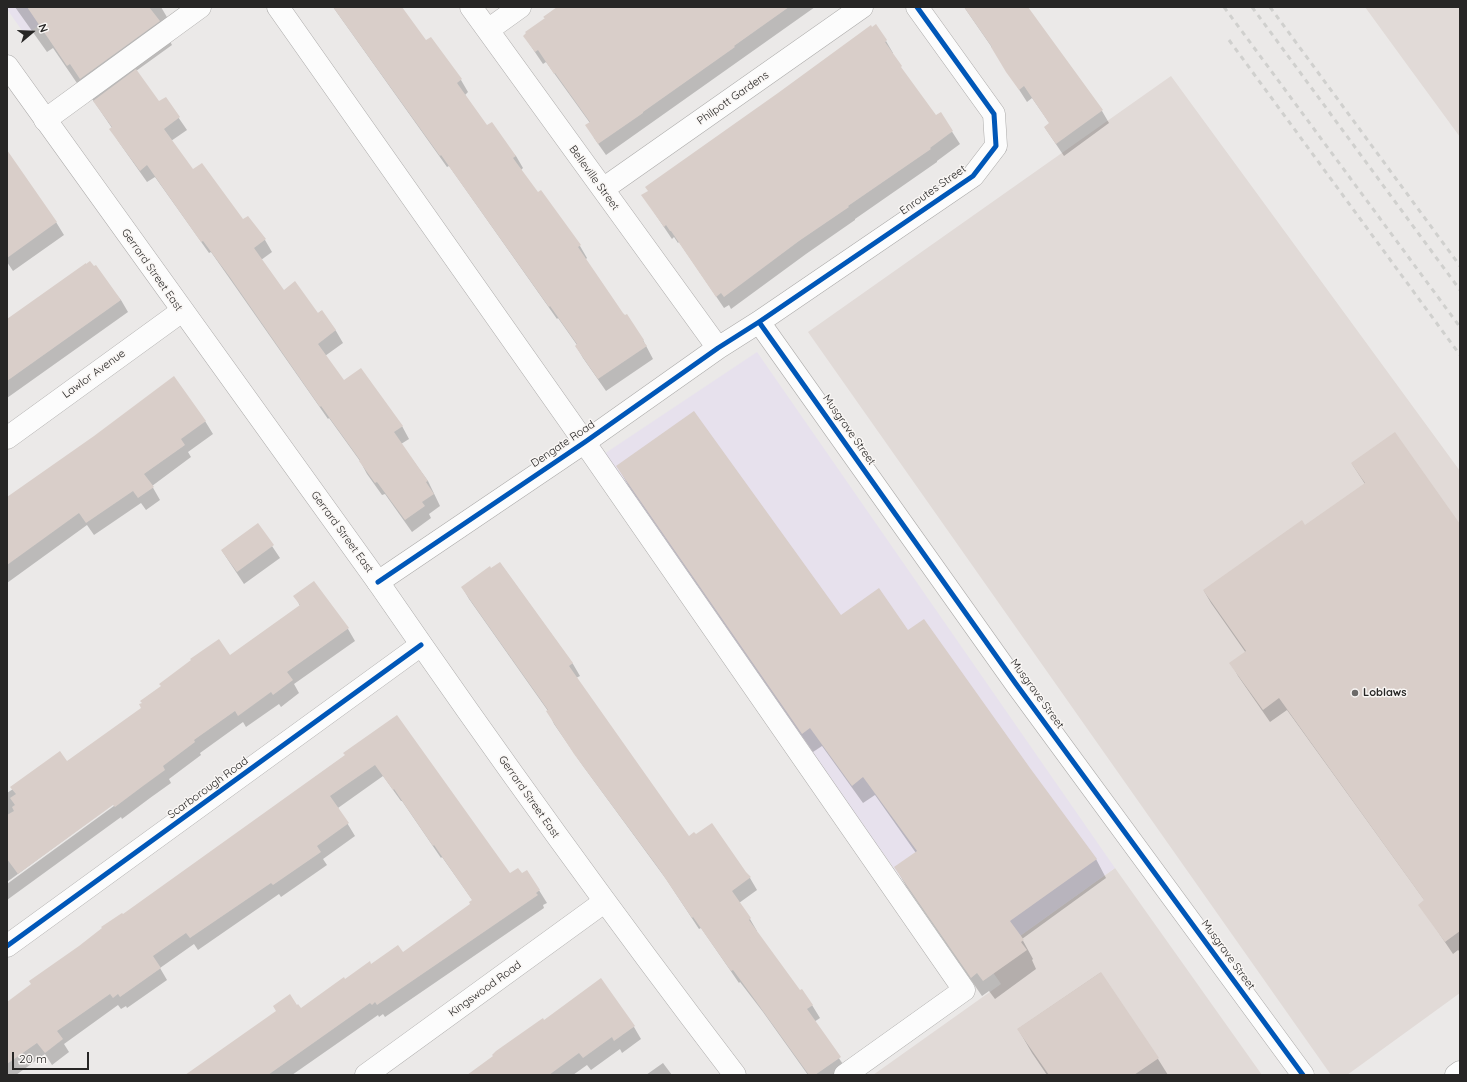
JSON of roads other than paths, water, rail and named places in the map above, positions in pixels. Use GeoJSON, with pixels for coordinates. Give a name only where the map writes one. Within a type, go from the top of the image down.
{"type":"FeatureCollection","features":[{"type":"Feature","properties":{"kind":"street"},"geometry":{"type":"LineString","coordinates":[[45,120],[200,7]]}},
{"type":"Feature","properties":{"kind":"street"},"geometry":{"type":"LineString","coordinates":[[278,7],[585,442],[964,990],[845,1075]]}},
{"type":"Feature","properties":{"kind":"street","name":"Belleville Street"},"geometry":{"type":"LineString","coordinates":[[471,7],[718,348]]}},
{"type":"Feature","properties":{"kind":"street"},"geometry":{"type":"LineString","coordinates":[[488,30],[520,7]]}},
{"type":"Feature","properties":{"kind":"street","name":"Philpott Gardens"},"geometry":{"type":"LineString","coordinates":[[603,190],[862,7]]}},
{"type":"Feature","properties":{"kind":"street","name":"Enroutes Street"},"geometry":{"type":"LineString","coordinates":[[759,322],[973,176],[996,146],[994,114],[917,7]]}},
{"type":"Feature","properties":{"kind":"street","name":"Gerrard Street East"},"geometry":{"type":"LineString","coordinates":[[7,66],[378,582],[421,646],[604,902],[735,1075]]}},
{"type":"Feature","properties":{"kind":"street","name":"Lawlor Avenue"},"geometry":{"type":"LineString","coordinates":[[7,438],[182,311]]}},
{"type":"Feature","properties":{"kind":"street","name":"Dengate Road"},"geometry":{"type":"LineString","coordinates":[[378,582],[585,442],[718,348],[759,322]]}},
{"type":"Feature","properties":{"kind":"street","name":"Musgrave Street"},"geometry":{"type":"LineString","coordinates":[[759,322],[1016,684],[1303,1075]]}},
{"type":"Feature","properties":{"kind":"street","name":"Scarborough Road"},"geometry":{"type":"LineString","coordinates":[[7,946],[421,646]]}},
{"type":"Feature","properties":{"kind":"street","name":"Kingswood Road"},"geometry":{"type":"LineString","coordinates":[[366,1075],[604,902]]}},
{"type":"Feature","properties":{"kind":"street"},"geometry":{"type":"LineString","coordinates":[[1456,1075],[1460,1072]]}},
{"type":"Feature","properties":{"kind":"railway"},"geometry":{"type":"LineString","coordinates":[[1224,7],[1460,327]]}},
{"type":"Feature","properties":{"kind":"railway"},"geometry":{"type":"LineString","coordinates":[[1252,7],[1460,290]]}},
{"type":"Feature","properties":{"kind":"railway"},"geometry":{"type":"LineString","coordinates":[[1270,7],[1460,266]]}},
{"type":"Feature","properties":{"kind":"railway"},"geometry":{"type":"LineString","coordinates":[[1229,40],[1460,355]]}},
{"type":"Feature","properties":{"kind":"place","name":"Loblaws"},"geometry":{"type":"Point","coordinates":[1355,693]}}]}
